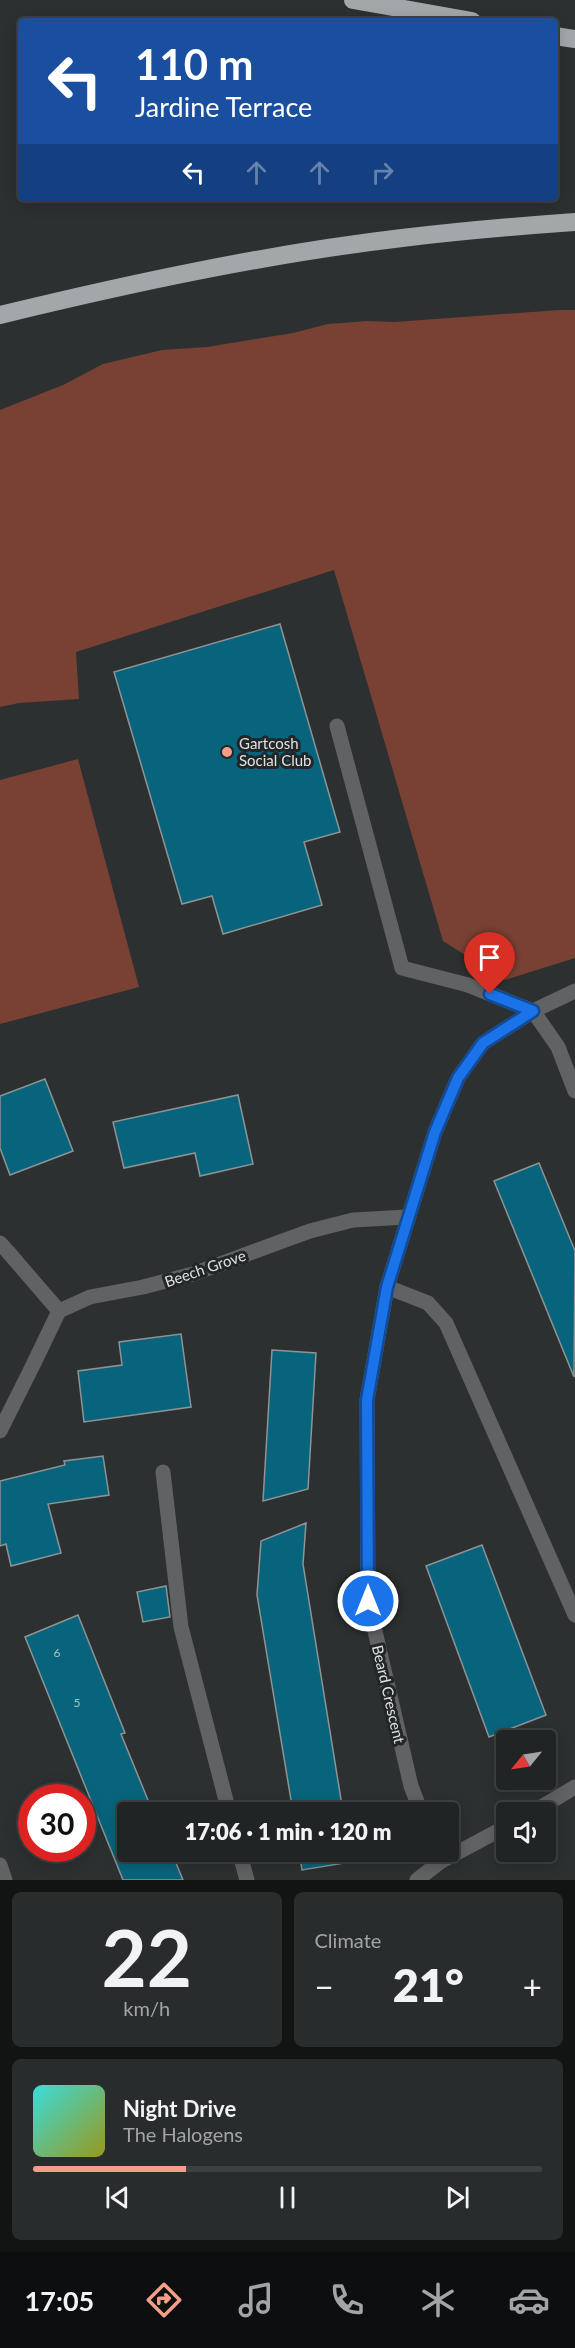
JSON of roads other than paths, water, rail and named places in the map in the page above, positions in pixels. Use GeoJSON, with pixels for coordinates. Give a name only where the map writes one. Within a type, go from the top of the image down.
{"type":"FeatureCollection","features":[{"type":"Feature","properties":{"kind":"highway"},"geometry":{"type":"LineString","coordinates":[[353,0],[455,18]]}},
{"type":"Feature","properties":{"kind":"highway"},"geometry":{"type":"LineString","coordinates":[[558,36],[575,39]]}},
{"type":"Feature","properties":{"kind":"highway"},"geometry":{"type":"LineString","coordinates":[[0,315],[100,291],[231,264],[402,238],[575,222]]}},
{"type":"Feature","properties":{"kind":"street"},"geometry":{"type":"LineString","coordinates":[[337,726],[402,968],[468,985],[533,1011],[558,1047],[575,1090]]}},
{"type":"Feature","properties":{"kind":"street","name":"Beard Crescent"},"geometry":{"type":"LineString","coordinates":[[417,1802],[411,1786],[368,1601],[367,1400],[387,1287],[435,1132],[458,1078],[483,1043],[533,1011],[575,991]]}},
{"type":"Feature","properties":{"kind":"street","name":"Beech Grove"},"geometry":{"type":"LineString","coordinates":[[59,1311],[90,1297],[193,1274],[310,1231],[353,1220],[407,1217]]}},
{"type":"Feature","properties":{"kind":"street"},"geometry":{"type":"LineString","coordinates":[[0,1431],[59,1311],[4,1248]]}},
{"type":"Feature","properties":{"kind":"street"},"geometry":{"type":"LineString","coordinates":[[387,1287],[428,1303],[446,1323],[575,1615]]}},
{"type":"Feature","properties":{"kind":"street"},"geometry":{"type":"LineString","coordinates":[[163,1472],[181,1627],[226,1802]]}},
{"type":"Feature","properties":{"kind":"street"},"geometry":{"type":"LineString","coordinates":[[550,1802],[575,1787]]}},
{"type":"Feature","properties":{"kind":"street"},"geometry":{"type":"LineString","coordinates":[[459,1848],[496,1831]]}},
{"type":"Feature","properties":{"kind":"street"},"geometry":{"type":"LineString","coordinates":[[242,1862],[247,1880]]}},
{"type":"Feature","properties":{"kind":"street"},"geometry":{"type":"LineString","coordinates":[[417,1880],[433,1862]]}},
{"type":"Feature","properties":{"kind":"street"},"geometry":{"type":"LineString","coordinates":[[0,1865],[5,1880]]}},
{"type":"Feature","properties":{"kind":"place","name":"Gartcosh Social Club"},"geometry":{"type":"Point","coordinates":[227,752]}}]}
